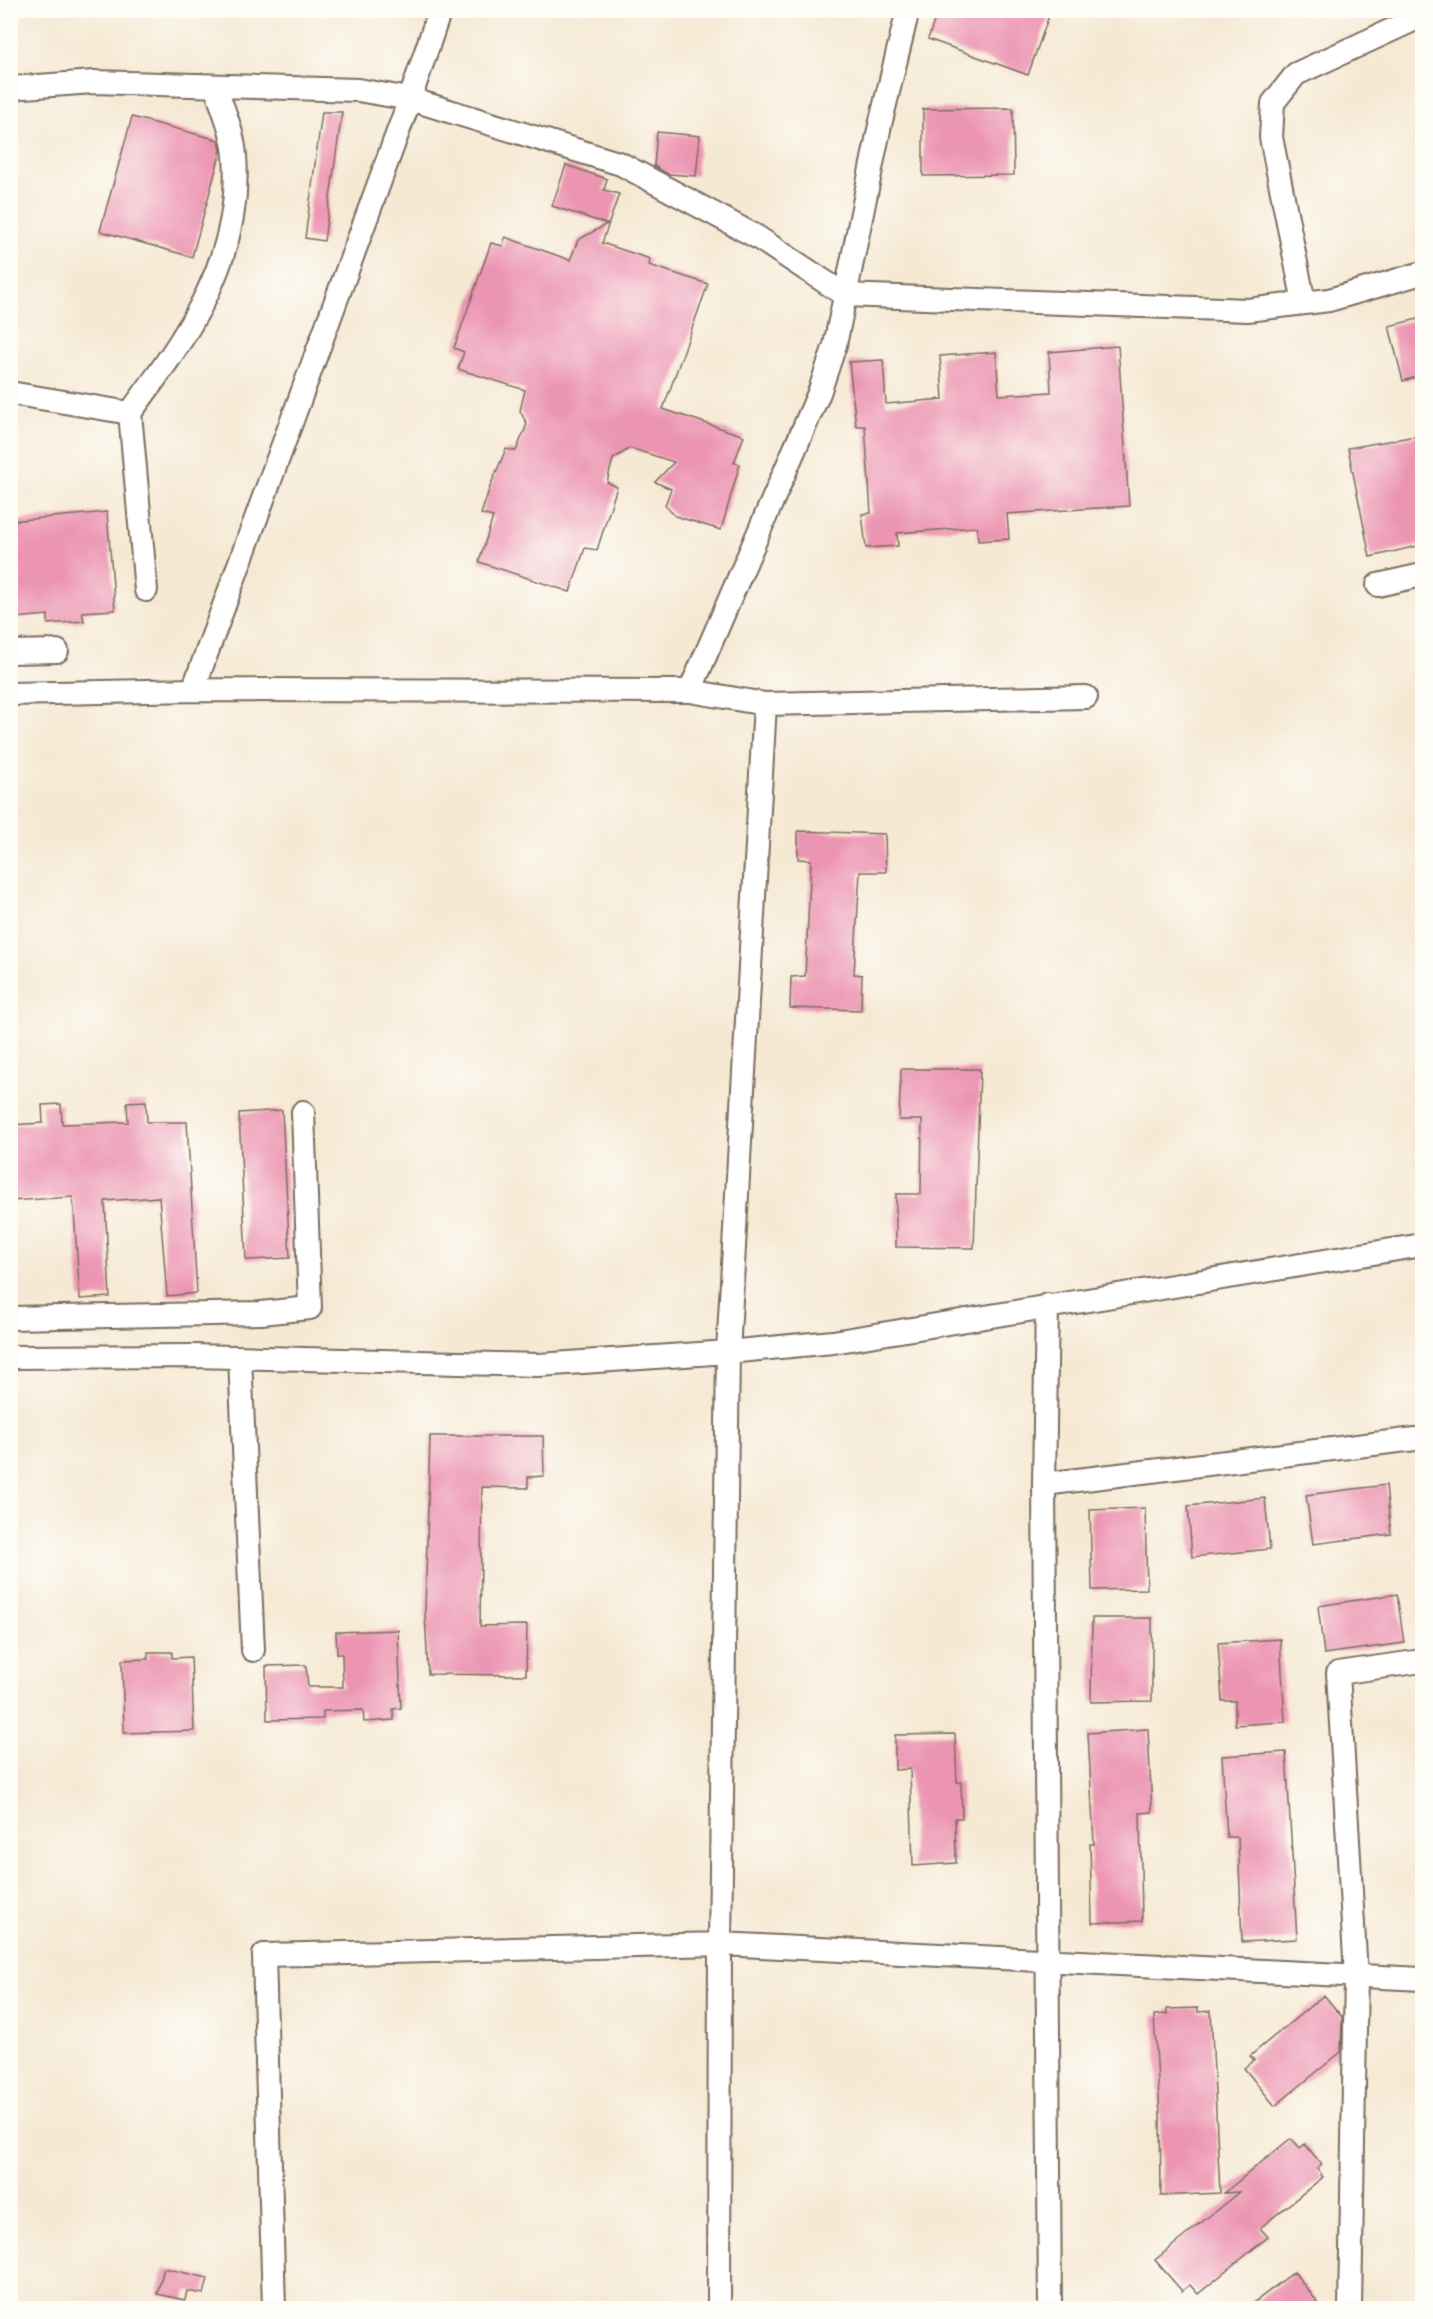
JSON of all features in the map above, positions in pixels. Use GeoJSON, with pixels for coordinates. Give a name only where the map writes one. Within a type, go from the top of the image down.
{"type":"FeatureCollection","features":[{"type":"Feature","properties":{"kind":"street"},"geometry":{"type":"LineString","coordinates":[[193,690],[410,99],[440,10]]}},
{"type":"Feature","properties":{"kind":"street"},"geometry":{"type":"LineString","coordinates":[[690,691],[819,393],[835,345],[880,125],[908,10]]}},
{"type":"Feature","properties":{"kind":"street"},"geometry":{"type":"LineString","coordinates":[[1304,303],[1271,137],[1273,103],[1296,74],[1422,16]]}},
{"type":"Feature","properties":{"kind":"street"},"geometry":{"type":"LineString","coordinates":[[10,88],[94,82],[358,90],[410,99],[621,164],[757,237],[845,295],[1248,310],[1329,300],[1422,273]]}},
{"type":"Feature","properties":{"kind":"street"},"geometry":{"type":"LineString","coordinates":[[146,591],[130,413],[173,356],[207,299],[227,234],[235,157],[230,129],[215,86]]}},
{"type":"Feature","properties":{"kind":"street"},"geometry":{"type":"LineString","coordinates":[[10,393],[130,413]]}},
{"type":"Feature","properties":{"kind":"street"},"geometry":{"type":"LineString","coordinates":[[1378,585],[1422,575]]}},
{"type":"Feature","properties":{"kind":"street"},"geometry":{"type":"LineString","coordinates":[[10,652],[57,651]]}},
{"type":"Feature","properties":{"kind":"street"},"geometry":{"type":"LineString","coordinates":[[10,694],[193,690],[690,691],[765,704],[1086,697]]}},
{"type":"Feature","properties":{"kind":"street"},"geometry":{"type":"LineString","coordinates":[[719,2308],[720,1944],[728,1352],[765,704]]}},
{"type":"Feature","properties":{"kind":"street"},"geometry":{"type":"LineString","coordinates":[[10,1318],[261,1313],[310,1308],[303,1112]]}},
{"type":"Feature","properties":{"kind":"street"},"geometry":{"type":"LineString","coordinates":[[10,1357],[240,1358],[539,1365],[728,1352],[833,1342],[1422,1245]]}},
{"type":"Feature","properties":{"kind":"street"},"geometry":{"type":"LineString","coordinates":[[1047,1305],[1044,1484],[1050,2308]]}},
{"type":"Feature","properties":{"kind":"street"},"geometry":{"type":"LineString","coordinates":[[240,1358],[253,1650]]}},
{"type":"Feature","properties":{"kind":"street"},"geometry":{"type":"LineString","coordinates":[[1044,1484],[1415,1439]]}},
{"type":"Feature","properties":{"kind":"street"},"geometry":{"type":"LineString","coordinates":[[1350,2308],[1356,1975],[1338,1673],[1422,1661]]}},
{"type":"Feature","properties":{"kind":"street"},"geometry":{"type":"LineString","coordinates":[[274,2308],[264,1955],[720,1944],[1422,1979]]}},
{"type":"Feature","properties":{"kind":"building"},"geometry":{"type":"Polygon","coordinates":[[[938,10],[1051,10],[1028,75],[928,39],[938,10]]]}},
{"type":"Feature","properties":{"kind":"building"},"geometry":{"type":"Polygon","coordinates":[[[1013,108],[1014,175],[923,176],[923,109],[1013,108]]]}},
{"type":"Feature","properties":{"kind":"building"},"geometry":{"type":"Polygon","coordinates":[[[322,112],[342,112],[324,241],[305,238],[322,112]]]}},
{"type":"Feature","properties":{"kind":"building"},"geometry":{"type":"Polygon","coordinates":[[[132,117],[219,140],[221,151],[192,257],[100,231],[132,117]]]}},
{"type":"Feature","properties":{"kind":"building"},"geometry":{"type":"Polygon","coordinates":[[[657,132],[700,136],[696,176],[668,174],[654,166],[657,132]]]}},
{"type":"Feature","properties":{"kind":"building"},"geometry":{"type":"Polygon","coordinates":[[[566,165],[607,179],[604,190],[619,194],[602,243],[650,259],[649,265],[708,284],[663,409],[744,436],[734,463],[740,464],[721,530],[675,516],[665,505],[671,489],[655,482],[674,462],[630,448],[613,459],[607,482],[617,487],[597,550],[585,548],[570,592],[479,562],[493,517],[481,514],[491,484],[506,449],[516,451],[527,424],[520,411],[525,390],[458,369],[464,352],[454,348],[491,243],[503,246],[505,237],[570,260],[578,240],[607,224],[552,206],[566,165]]]}},
{"type":"Feature","properties":{"kind":"building"},"geometry":{"type":"Polygon","coordinates":[[[1422,318],[1422,375],[1403,381],[1389,326],[1422,318]]]}},
{"type":"Feature","properties":{"kind":"building"},"geometry":{"type":"Polygon","coordinates":[[[1118,346],[1129,506],[1007,514],[1009,539],[978,541],[977,527],[897,533],[898,546],[866,548],[862,514],[871,513],[865,426],[856,426],[849,362],[883,360],[886,404],[943,399],[940,356],[996,352],[999,395],[1051,392],[1049,352],[1118,346]]]}},
{"type":"Feature","properties":{"kind":"building"},"geometry":{"type":"Polygon","coordinates":[[[1422,435],[1422,545],[1370,557],[1348,448],[1422,435]]]}},
{"type":"Feature","properties":{"kind":"building"},"geometry":{"type":"Polygon","coordinates":[[[107,512],[115,610],[82,612],[84,621],[48,624],[48,615],[15,618],[10,569],[10,521],[107,512]]]}},
{"type":"Feature","properties":{"kind":"building"},"geometry":{"type":"Polygon","coordinates":[[[798,831],[885,834],[886,872],[860,872],[854,974],[862,975],[861,1010],[790,1008],[791,977],[805,976],[811,860],[798,859],[798,831]]]}},
{"type":"Feature","properties":{"kind":"building"},"geometry":{"type":"Polygon","coordinates":[[[901,1069],[980,1069],[974,1248],[896,1247],[896,1194],[921,1194],[922,1120],[899,1120],[901,1069]]]}},
{"type":"Feature","properties":{"kind":"building"},"geometry":{"type":"Polygon","coordinates":[[[146,1101],[147,1122],[187,1122],[197,1293],[167,1296],[159,1197],[105,1201],[110,1297],[80,1299],[73,1197],[10,1201],[10,1125],[43,1123],[42,1105],[61,1104],[62,1124],[128,1122],[127,1102],[146,1101]]]}},
{"type":"Feature","properties":{"kind":"building"},"geometry":{"type":"Polygon","coordinates":[[[282,1110],[290,1258],[246,1260],[239,1113],[282,1110]]]}},
{"type":"Feature","properties":{"kind":"building"},"geometry":{"type":"Polygon","coordinates":[[[430,1436],[543,1436],[544,1476],[528,1477],[528,1488],[482,1487],[480,1626],[527,1625],[526,1675],[428,1674],[425,1611],[430,1436]]]}},
{"type":"Feature","properties":{"kind":"building"},"geometry":{"type":"Polygon","coordinates":[[[1386,1485],[1391,1534],[1313,1544],[1306,1495],[1386,1485]]]}},
{"type":"Feature","properties":{"kind":"building"},"geometry":{"type":"Polygon","coordinates":[[[1265,1498],[1270,1549],[1192,1557],[1188,1506],[1265,1498]]]}},
{"type":"Feature","properties":{"kind":"building"},"geometry":{"type":"Polygon","coordinates":[[[1145,1508],[1147,1589],[1092,1590],[1090,1510],[1145,1508]]]}},
{"type":"Feature","properties":{"kind":"building"},"geometry":{"type":"Polygon","coordinates":[[[1397,1594],[1404,1643],[1324,1654],[1318,1606],[1397,1594]]]}},
{"type":"Feature","properties":{"kind":"building"},"geometry":{"type":"Polygon","coordinates":[[[1092,1618],[1152,1618],[1152,1701],[1091,1702],[1092,1618]]]}},
{"type":"Feature","properties":{"kind":"building"},"geometry":{"type":"Polygon","coordinates":[[[398,1630],[401,1708],[393,1709],[394,1720],[364,1722],[363,1710],[323,1711],[323,1719],[267,1720],[266,1666],[306,1665],[308,1687],[343,1687],[342,1654],[337,1654],[336,1632],[398,1630]]]}},
{"type":"Feature","properties":{"kind":"building"},"geometry":{"type":"Polygon","coordinates":[[[1280,1639],[1285,1722],[1235,1725],[1235,1701],[1222,1701],[1218,1643],[1280,1639]]]}},
{"type":"Feature","properties":{"kind":"building"},"geometry":{"type":"Polygon","coordinates":[[[148,1652],[172,1652],[172,1658],[191,1657],[194,1731],[124,1733],[122,1660],[148,1659],[148,1652]]]}},
{"type":"Feature","properties":{"kind":"building"},"geometry":{"type":"Polygon","coordinates":[[[1148,1729],[1152,1812],[1140,1813],[1142,1921],[1092,1923],[1090,1844],[1094,1844],[1088,1733],[1148,1729]]]}},
{"type":"Feature","properties":{"kind":"building"},"geometry":{"type":"Polygon","coordinates":[[[955,1734],[957,1782],[961,1782],[962,1818],[955,1818],[956,1863],[913,1866],[910,1769],[895,1770],[895,1735],[955,1734]]]}},
{"type":"Feature","properties":{"kind":"building"},"geometry":{"type":"Polygon","coordinates":[[[1286,1752],[1297,1939],[1242,1942],[1238,1837],[1227,1837],[1222,1756],[1286,1752]]]}},
{"type":"Feature","properties":{"kind":"building"},"geometry":{"type":"Polygon","coordinates":[[[1324,1995],[1342,2017],[1341,2052],[1275,2106],[1244,2068],[1254,2060],[1250,2056],[1324,1995]]]}},
{"type":"Feature","properties":{"kind":"building"},"geometry":{"type":"Polygon","coordinates":[[[1198,2008],[1198,2012],[1211,2011],[1220,2193],[1161,2196],[1160,2114],[1154,2015],[1167,2014],[1167,2009],[1198,2008]]]}},
{"type":"Feature","properties":{"kind":"building"},"geometry":{"type":"Polygon","coordinates":[[[1291,2138],[1300,2148],[1305,2144],[1322,2165],[1317,2169],[1323,2177],[1260,2228],[1268,2237],[1198,2294],[1190,2285],[1182,2291],[1155,2260],[1239,2192],[1224,2193],[1291,2138]]]}},
{"type":"Feature","properties":{"kind":"building"},"geometry":{"type":"Polygon","coordinates":[[[164,2268],[208,2278],[204,2294],[187,2291],[185,2300],[157,2294],[164,2268]]]}},
{"type":"Feature","properties":{"kind":"building"},"geometry":{"type":"Polygon","coordinates":[[[1294,2272],[1322,2308],[1247,2308],[1294,2272]]]}}]}
